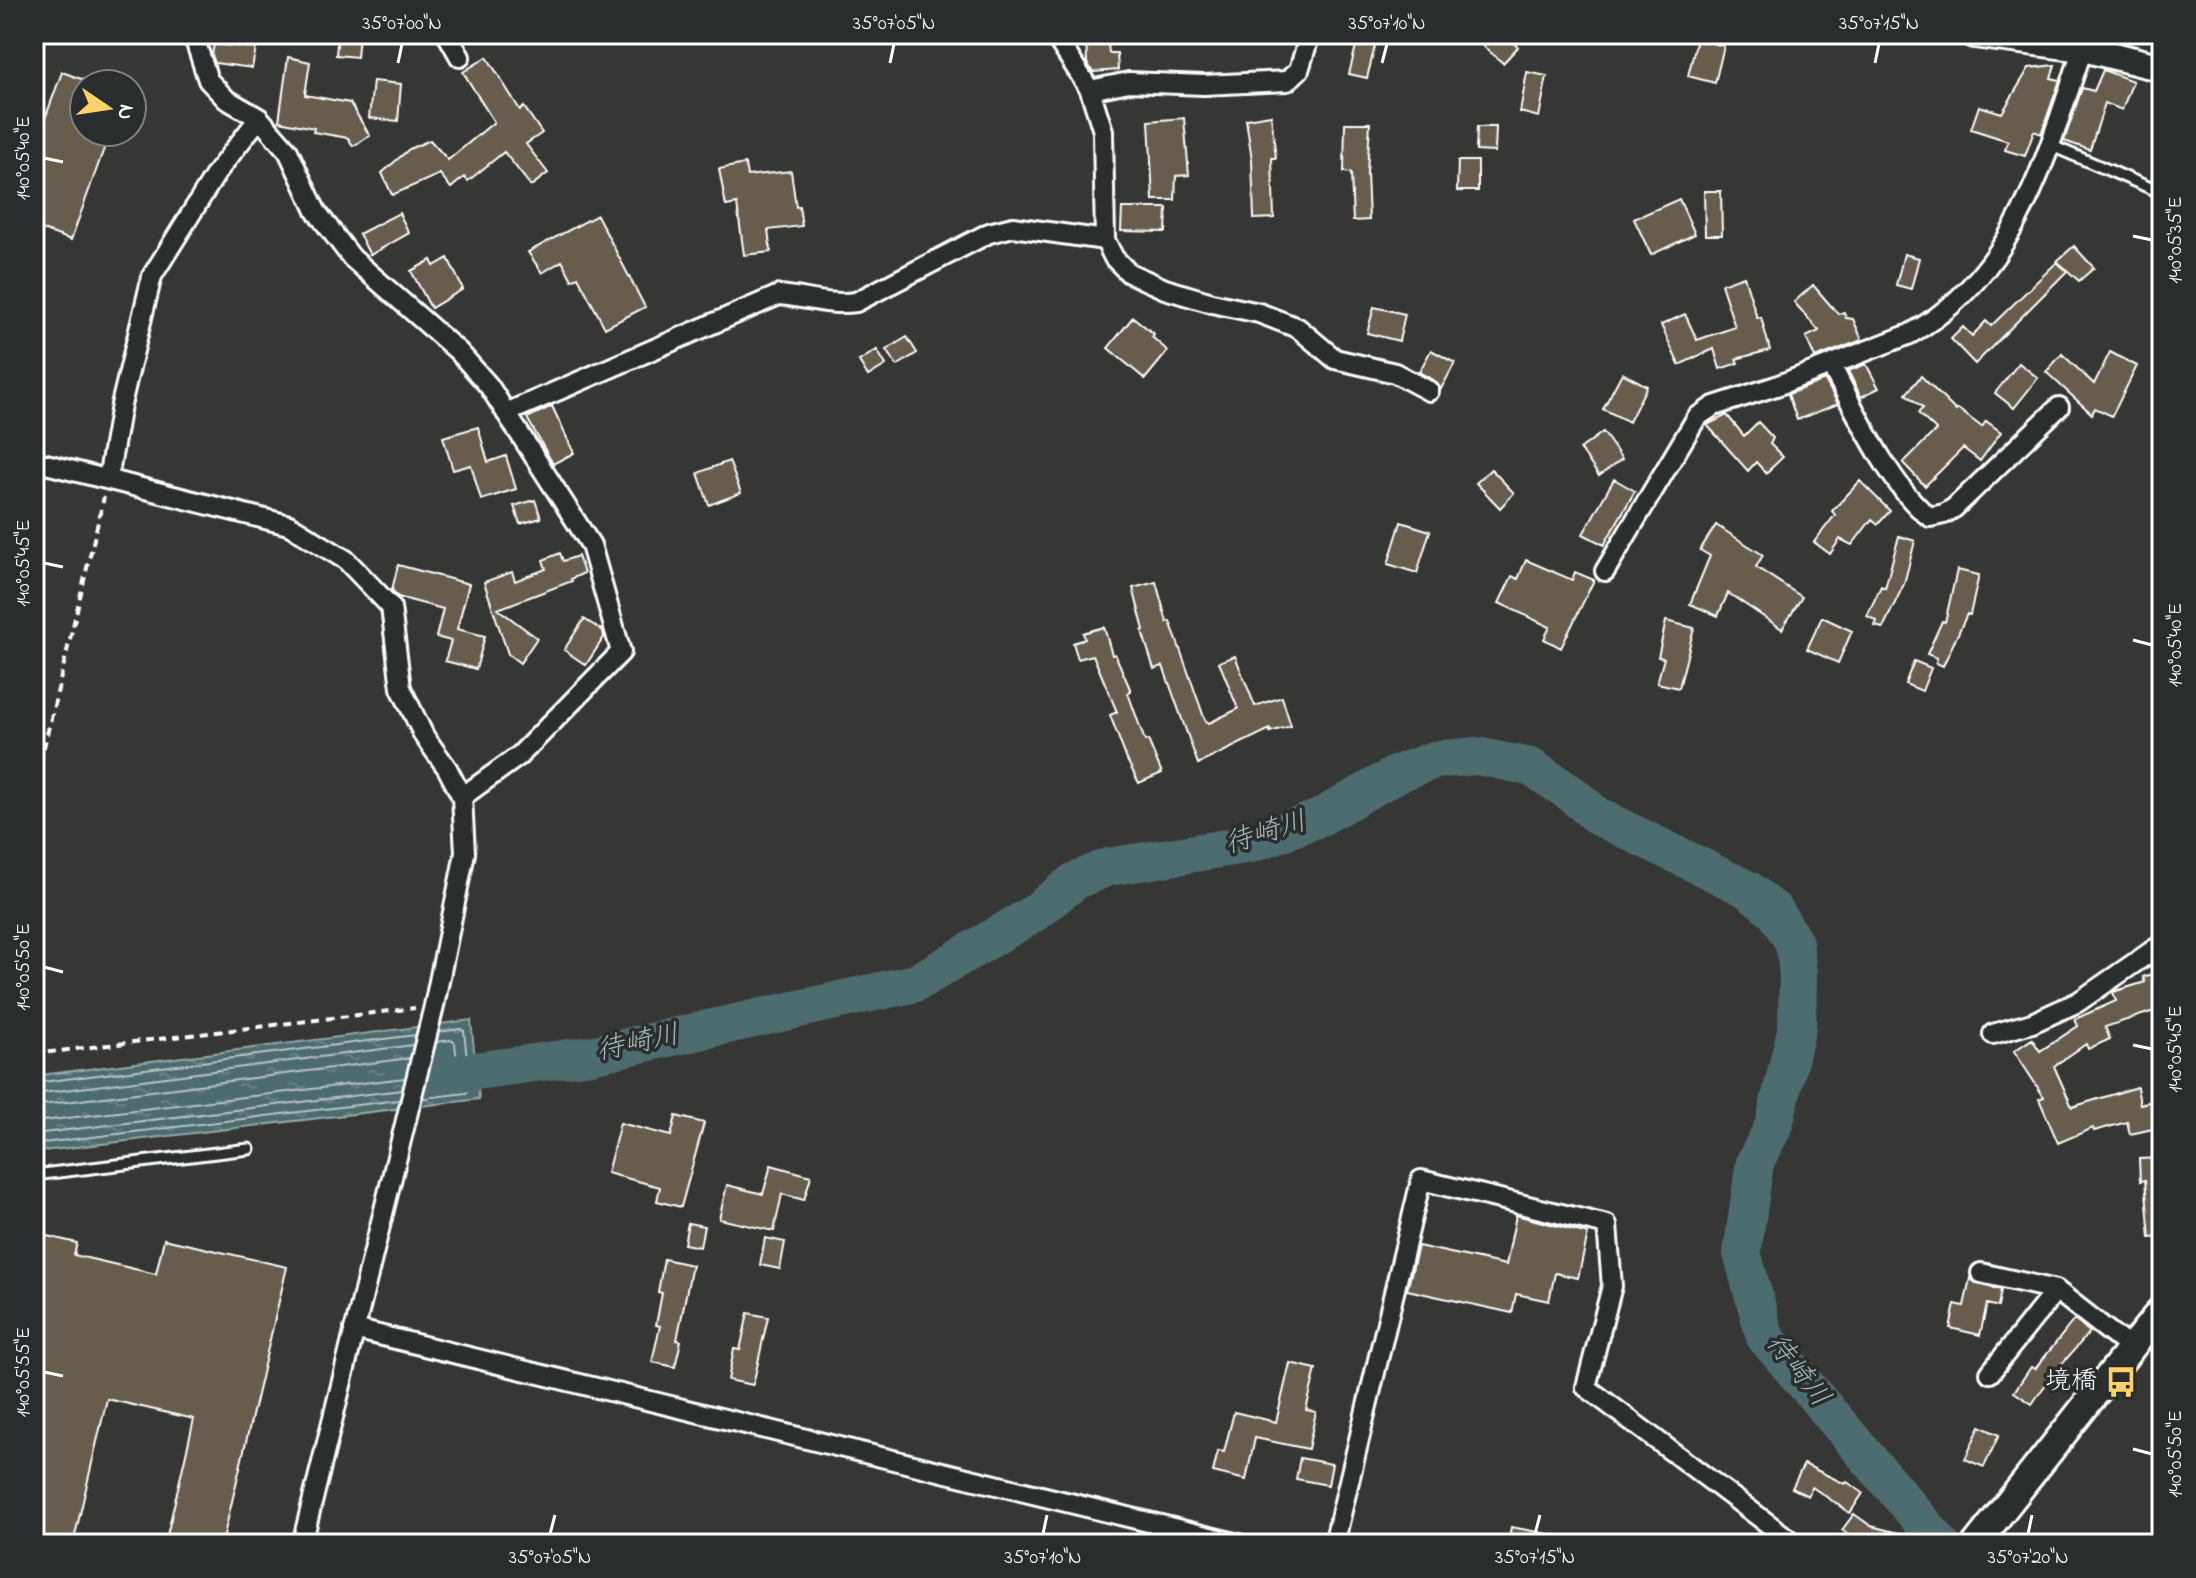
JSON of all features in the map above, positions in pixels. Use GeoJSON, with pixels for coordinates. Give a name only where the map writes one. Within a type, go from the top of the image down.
{"type":"FeatureCollection","features":[{"type":"Feature","properties":{"kind":"main road"},"geometry":{"type":"LineString","coordinates":[[1974,34],[2096,45],[2162,68]]}},
{"type":"Feature","properties":{"kind":"main road"},"geometry":{"type":"LineString","coordinates":[[1978,1541],[2162,1309]]}},
{"type":"Feature","properties":{"kind":"street"},"geometry":{"type":"LineString","coordinates":[[193,34],[208,80],[226,99],[259,118],[288,151],[316,211],[352,258],[459,352],[489,386],[591,545],[621,652],[520,755],[462,797]]}},
{"type":"Feature","properties":{"kind":"street"},"geometry":{"type":"LineString","coordinates":[[447,34],[460,57]]}},
{"type":"Feature","properties":{"kind":"street"},"geometry":{"type":"LineString","coordinates":[[1054,34],[1090,90],[1103,131],[1105,240],[1114,258],[1129,273],[1165,289],[1259,313],[1298,328],[1335,359],[1395,373],[1429,391]]}},
{"type":"Feature","properties":{"kind":"street"},"geometry":{"type":"LineString","coordinates":[[1090,90],[1129,82],[1204,85],[1287,81],[1299,70],[1310,34]]}},
{"type":"Feature","properties":{"kind":"street"},"geometry":{"type":"LineString","coordinates":[[1605,571],[1697,417],[1714,406],[1776,386],[1910,334],[1947,310],[1968,291],[1999,254],[2016,222],[2096,45]]}},
{"type":"Feature","properties":{"kind":"street"},"geometry":{"type":"LineString","coordinates":[[108,479],[121,405],[152,276],[217,172],[259,118]]}},
{"type":"Feature","properties":{"kind":"street"},"geometry":{"type":"LineString","coordinates":[[506,413],[779,295],[835,305],[856,302],[989,233],[1013,227],[1105,240]]}},
{"type":"Feature","properties":{"kind":"street"},"geometry":{"type":"LineString","coordinates":[[1831,365],[1869,438],[1917,508],[1930,517],[1954,508],[2059,407]]}},
{"type":"Feature","properties":{"kind":"street"},"geometry":{"type":"LineString","coordinates":[[34,461],[289,525],[346,560],[391,607],[401,688],[424,736],[447,768],[462,797],[465,853],[434,1006],[302,1544]]}},
{"type":"Feature","properties":{"kind":"street"},"geometry":{"type":"LineString","coordinates":[[1993,1034],[2032,1023],[2078,1002],[2162,944]]}},
{"type":"Feature","properties":{"kind":"street"},"geometry":{"type":"LineString","coordinates":[[1334,1544],[1421,1180],[1607,1225],[1612,1286],[1586,1387],[1795,1544]]}},
{"type":"Feature","properties":{"kind":"street"},"geometry":{"type":"LineString","coordinates":[[1981,1273],[2056,1290],[2130,1348]]}},
{"type":"Feature","properties":{"kind":"street"},"geometry":{"type":"LineString","coordinates":[[1990,1373],[2056,1290]]}},
{"type":"Feature","properties":{"kind":"street"},"geometry":{"type":"LineString","coordinates":[[354,1329],[1239,1544]]}},
{"type":"Feature","properties":{"kind":"lane"},"geometry":{"type":"LineString","coordinates":[[2050,145],[2162,193]]}},
{"type":"Feature","properties":{"kind":"lane"},"geometry":{"type":"LineString","coordinates":[[34,1175],[249,1149]]}},
{"type":"Feature","properties":{"kind":"path"},"geometry":{"type":"LineString","coordinates":[[34,789],[108,479]]}},
{"type":"Feature","properties":{"kind":"path"},"geometry":{"type":"LineString","coordinates":[[34,1054],[434,1006]]}},
{"type":"Feature","properties":{"kind":"water"},"geometry":{"type":"Polygon","coordinates":[[[471,1020],[479,1099],[34,1152],[34,1076],[471,1020]]]}},
{"type":"Feature","properties":{"kind":"building"},"geometry":{"type":"Polygon","coordinates":[[[338,34],[359,34],[357,57],[336,55],[338,34]]]}},
{"type":"Feature","properties":{"kind":"building"},"geometry":{"type":"Polygon","coordinates":[[[1086,34],[1107,34],[1109,53],[1117,53],[1118,70],[1093,72],[1087,63],[1086,34]]]}},
{"type":"Feature","properties":{"kind":"building"},"geometry":{"type":"Polygon","coordinates":[[[1359,34],[1378,34],[1367,78],[1349,74],[1359,34]]]}},
{"type":"Feature","properties":{"kind":"building"},"geometry":{"type":"Polygon","coordinates":[[[1494,34],[1503,34],[1518,47],[1503,63],[1483,46],[1494,34]]]}},
{"type":"Feature","properties":{"kind":"building"},"geometry":{"type":"Polygon","coordinates":[[[1697,39],[1724,46],[1715,83],[1688,76],[1697,39]]]}},
{"type":"Feature","properties":{"kind":"building"},"geometry":{"type":"Polygon","coordinates":[[[214,44],[256,48],[252,68],[215,63],[212,55],[214,44]]]}},
{"type":"Feature","properties":{"kind":"building"},"geometry":{"type":"Polygon","coordinates":[[[288,57],[310,62],[305,95],[350,103],[370,136],[353,146],[348,138],[313,132],[314,128],[279,121],[288,57]]]}},
{"type":"Feature","properties":{"kind":"building"},"geometry":{"type":"Polygon","coordinates":[[[487,57],[520,110],[524,107],[542,133],[526,144],[548,173],[531,186],[504,152],[468,181],[464,177],[451,188],[440,174],[392,195],[382,173],[409,149],[430,140],[448,160],[494,122],[463,72],[487,57]]]}},
{"type":"Feature","properties":{"kind":"building"},"geometry":{"type":"Polygon","coordinates":[[[2055,65],[2051,78],[2060,80],[2041,134],[2034,131],[2025,156],[2005,150],[2008,141],[1971,129],[1979,106],[2002,113],[2029,68],[2055,65]]]}},
{"type":"Feature","properties":{"kind":"building"},"geometry":{"type":"Polygon","coordinates":[[[2103,70],[2133,81],[2122,110],[2105,103],[2090,150],[2064,141],[2082,88],[2094,91],[2103,70]]]}},
{"type":"Feature","properties":{"kind":"building"},"geometry":{"type":"Polygon","coordinates":[[[62,72],[68,74],[68,148],[104,148],[71,240],[34,227],[34,149],[62,72]]]}},
{"type":"Feature","properties":{"kind":"building"},"geometry":{"type":"Polygon","coordinates":[[[1527,72],[1547,76],[1539,117],[1520,112],[1527,72]]]}},
{"type":"Feature","properties":{"kind":"building"},"geometry":{"type":"Polygon","coordinates":[[[373,81],[401,84],[398,121],[369,118],[373,81]]]}},
{"type":"Feature","properties":{"kind":"building"},"geometry":{"type":"Polygon","coordinates":[[[1271,115],[1276,158],[1272,158],[1274,218],[1254,219],[1252,160],[1246,119],[1271,115]]]}},
{"type":"Feature","properties":{"kind":"building"},"geometry":{"type":"Polygon","coordinates":[[[1184,118],[1189,175],[1176,176],[1175,200],[1153,200],[1149,121],[1184,118]]]}},
{"type":"Feature","properties":{"kind":"building"},"geometry":{"type":"Polygon","coordinates":[[[1345,123],[1370,123],[1367,173],[1369,220],[1353,221],[1351,173],[1344,172],[1345,123]]]}},
{"type":"Feature","properties":{"kind":"building"},"geometry":{"type":"Polygon","coordinates":[[[1477,127],[1496,127],[1495,152],[1476,151],[1477,127]]]}},
{"type":"Feature","properties":{"kind":"building"},"geometry":{"type":"Polygon","coordinates":[[[1458,161],[1478,161],[1478,191],[1457,191],[1458,161]]]}},
{"type":"Feature","properties":{"kind":"building"},"geometry":{"type":"Polygon","coordinates":[[[745,164],[747,176],[791,171],[802,226],[768,230],[771,252],[744,255],[737,204],[726,206],[719,169],[745,164]]]}},
{"type":"Feature","properties":{"kind":"building"},"geometry":{"type":"Polygon","coordinates":[[[1704,191],[1721,191],[1722,235],[1705,235],[1704,191]]]}},
{"type":"Feature","properties":{"kind":"building"},"geometry":{"type":"Polygon","coordinates":[[[1679,199],[1695,234],[1651,255],[1634,219],[1679,199]]]}},
{"type":"Feature","properties":{"kind":"building"},"geometry":{"type":"Polygon","coordinates":[[[1122,208],[1167,208],[1166,232],[1121,231],[1122,208]]]}},
{"type":"Feature","properties":{"kind":"building"},"geometry":{"type":"Polygon","coordinates":[[[399,213],[409,233],[370,255],[359,234],[399,213]]]}},
{"type":"Feature","properties":{"kind":"building"},"geometry":{"type":"Polygon","coordinates":[[[597,215],[645,307],[605,328],[578,277],[572,280],[562,261],[542,273],[528,252],[597,215]]]}},
{"type":"Feature","properties":{"kind":"building"},"geometry":{"type":"Polygon","coordinates":[[[2074,246],[2094,268],[2079,281],[2057,261],[2074,246]]]}},
{"type":"Feature","properties":{"kind":"building"},"geometry":{"type":"Polygon","coordinates":[[[1904,254],[1919,258],[1911,289],[1896,285],[1904,254]]]}},
{"type":"Feature","properties":{"kind":"building"},"geometry":{"type":"Polygon","coordinates":[[[448,258],[463,289],[431,308],[411,271],[431,260],[434,266],[448,258]]]}},
{"type":"Feature","properties":{"kind":"building"},"geometry":{"type":"Polygon","coordinates":[[[2057,262],[2067,271],[1975,364],[1951,339],[1963,327],[1972,336],[1986,321],[1991,326],[2057,262]]]}},
{"type":"Feature","properties":{"kind":"building"},"geometry":{"type":"Polygon","coordinates":[[[1744,276],[1757,318],[1761,317],[1770,350],[1736,359],[1738,363],[1720,369],[1714,349],[1679,365],[1661,325],[1685,314],[1697,340],[1735,327],[1721,284],[1744,276]]]}},
{"type":"Feature","properties":{"kind":"building"},"geometry":{"type":"Polygon","coordinates":[[[1813,285],[1838,314],[1844,312],[1846,318],[1853,319],[1862,340],[1815,358],[1806,337],[1819,331],[1794,302],[1813,285]]]}},
{"type":"Feature","properties":{"kind":"building"},"geometry":{"type":"Polygon","coordinates":[[[1374,307],[1405,314],[1399,341],[1367,333],[1374,307]]]}},
{"type":"Feature","properties":{"kind":"building"},"geometry":{"type":"Polygon","coordinates":[[[1133,317],[1154,334],[1152,337],[1168,351],[1145,379],[1108,348],[1133,317]]]}},
{"type":"Feature","properties":{"kind":"building"},"geometry":{"type":"Polygon","coordinates":[[[907,337],[917,353],[897,366],[886,350],[907,337]]]}},
{"type":"Feature","properties":{"kind":"building"},"geometry":{"type":"Polygon","coordinates":[[[877,350],[886,365],[868,376],[859,361],[877,350]]]}},
{"type":"Feature","properties":{"kind":"building"},"geometry":{"type":"Polygon","coordinates":[[[1431,350],[1455,363],[1441,389],[1435,381],[1419,372],[1431,350]]]}},
{"type":"Feature","properties":{"kind":"building"},"geometry":{"type":"Polygon","coordinates":[[[2110,352],[2137,366],[2112,416],[2095,408],[2092,414],[2046,372],[2062,354],[2094,384],[2110,352]]]}},
{"type":"Feature","properties":{"kind":"building"},"geometry":{"type":"Polygon","coordinates":[[[2019,363],[2038,378],[2014,408],[1995,393],[2019,363]]]}},
{"type":"Feature","properties":{"kind":"building"},"geometry":{"type":"Polygon","coordinates":[[[1866,364],[1879,388],[1861,397],[1848,371],[1866,364]]]}},
{"type":"Feature","properties":{"kind":"building"},"geometry":{"type":"Polygon","coordinates":[[[1622,373],[1647,386],[1629,422],[1603,409],[1622,373]]]}},
{"type":"Feature","properties":{"kind":"building"},"geometry":{"type":"Polygon","coordinates":[[[1921,376],[1956,411],[1958,409],[1982,427],[1986,421],[2001,432],[1980,461],[1963,448],[1925,486],[1903,463],[1936,430],[1918,413],[1923,408],[1906,394],[1921,376]]]}},
{"type":"Feature","properties":{"kind":"building"},"geometry":{"type":"Polygon","coordinates":[[[1825,380],[1838,404],[1797,420],[1788,394],[1825,380]]]}},
{"type":"Feature","properties":{"kind":"building"},"geometry":{"type":"Polygon","coordinates":[[[552,406],[574,453],[553,464],[527,418],[552,406]]]}},
{"type":"Feature","properties":{"kind":"building"},"geometry":{"type":"Polygon","coordinates":[[[1727,415],[1744,436],[1758,422],[1773,438],[1770,444],[1783,457],[1766,473],[1756,462],[1748,471],[1707,425],[1727,415]]]}},
{"type":"Feature","properties":{"kind":"building"},"geometry":{"type":"Polygon","coordinates":[[[478,427],[488,462],[506,456],[516,489],[481,500],[471,465],[453,470],[443,437],[478,427]]]}},
{"type":"Feature","properties":{"kind":"building"},"geometry":{"type":"Polygon","coordinates":[[[1603,432],[1622,459],[1599,476],[1580,449],[1603,432]]]}},
{"type":"Feature","properties":{"kind":"building"},"geometry":{"type":"Polygon","coordinates":[[[729,461],[741,493],[709,505],[698,473],[729,461]]]}},
{"type":"Feature","properties":{"kind":"building"},"geometry":{"type":"Polygon","coordinates":[[[1491,469],[1514,493],[1500,508],[1476,483],[1491,469]]]}},
{"type":"Feature","properties":{"kind":"building"},"geometry":{"type":"Polygon","coordinates":[[[1614,479],[1635,491],[1604,545],[1583,534],[1614,479]]]}},
{"type":"Feature","properties":{"kind":"building"},"geometry":{"type":"Polygon","coordinates":[[[1860,481],[1890,511],[1878,524],[1872,519],[1852,545],[1840,539],[1830,554],[1814,542],[1835,515],[1832,511],[1860,481]]]}},
{"type":"Feature","properties":{"kind":"building"},"geometry":{"type":"Polygon","coordinates":[[[535,500],[541,518],[520,524],[514,506],[535,500]]]}},
{"type":"Feature","properties":{"kind":"building"},"geometry":{"type":"Polygon","coordinates":[[[1401,522],[1430,531],[1417,573],[1388,564],[1401,522]]]}},
{"type":"Feature","properties":{"kind":"building"},"geometry":{"type":"Polygon","coordinates":[[[1716,525],[1763,555],[1756,567],[1802,597],[1782,629],[1728,593],[1718,616],[1690,604],[1710,556],[1700,550],[1716,525]]]}},
{"type":"Feature","properties":{"kind":"building"},"geometry":{"type":"Polygon","coordinates":[[[1899,536],[1915,541],[1904,584],[1883,628],[1875,626],[1877,621],[1867,616],[1881,586],[1885,588],[1899,536]]]}},
{"type":"Feature","properties":{"kind":"building"},"geometry":{"type":"Polygon","coordinates":[[[560,553],[563,561],[578,556],[584,573],[572,581],[498,609],[537,638],[520,663],[508,654],[484,582],[512,572],[515,581],[546,569],[543,560],[560,553]]]}},
{"type":"Feature","properties":{"kind":"building"},"geometry":{"type":"Polygon","coordinates":[[[1526,560],[1572,580],[1575,572],[1594,580],[1561,648],[1544,639],[1550,627],[1499,603],[1512,576],[1518,579],[1526,560]]]}},
{"type":"Feature","properties":{"kind":"building"},"geometry":{"type":"Polygon","coordinates":[[[398,565],[469,584],[457,629],[485,636],[476,669],[445,661],[451,641],[436,637],[443,609],[398,597],[392,590],[398,565]]]}},
{"type":"Feature","properties":{"kind":"building"},"geometry":{"type":"Polygon","coordinates":[[[1957,570],[1979,575],[1970,615],[1967,614],[1943,666],[1936,663],[1937,658],[1927,654],[1942,621],[1945,622],[1957,570]]]}},
{"type":"Feature","properties":{"kind":"building"},"geometry":{"type":"Polygon","coordinates":[[[1156,582],[1167,622],[1170,621],[1205,720],[1209,723],[1238,709],[1219,662],[1235,656],[1255,706],[1282,697],[1291,726],[1270,732],[1270,729],[1198,764],[1163,666],[1154,669],[1142,631],[1133,588],[1156,582]]]}},
{"type":"Feature","properties":{"kind":"building"},"geometry":{"type":"Polygon","coordinates":[[[1822,617],[1852,631],[1838,663],[1807,649],[1822,617]]]}},
{"type":"Feature","properties":{"kind":"building"},"geometry":{"type":"Polygon","coordinates":[[[584,619],[603,631],[604,637],[586,665],[564,650],[584,619]]]}},
{"type":"Feature","properties":{"kind":"building"},"geometry":{"type":"Polygon","coordinates":[[[1666,621],[1694,628],[1679,688],[1657,683],[1664,658],[1658,657],[1666,621]]]}},
{"type":"Feature","properties":{"kind":"building"},"geometry":{"type":"Polygon","coordinates":[[[1104,627],[1112,655],[1115,654],[1131,691],[1128,693],[1145,741],[1148,740],[1162,773],[1139,783],[1110,715],[1117,712],[1093,655],[1078,659],[1073,643],[1085,639],[1083,633],[1104,627]]]}},
{"type":"Feature","properties":{"kind":"building"},"geometry":{"type":"Polygon","coordinates":[[[1914,661],[1931,668],[1922,691],[1905,684],[1914,661]]]}},
{"type":"Feature","properties":{"kind":"building"},"geometry":{"type":"Polygon","coordinates":[[[2162,971],[2162,1024],[2158,1025],[2154,1011],[2105,1027],[2110,1039],[2088,1049],[2086,1044],[2054,1066],[2072,1107],[2137,1087],[2140,1104],[2162,1099],[2162,1127],[2130,1134],[2127,1122],[2094,1131],[2093,1128],[2058,1143],[2039,1099],[2044,1097],[2014,1051],[2032,1039],[2040,1051],[2078,1026],[2075,1019],[2116,1001],[2113,992],[2145,982],[2143,977],[2162,971]]]}},
{"type":"Feature","properties":{"kind":"building"},"geometry":{"type":"Polygon","coordinates":[[[676,1116],[704,1123],[681,1207],[657,1201],[660,1187],[607,1173],[620,1123],[671,1136],[676,1116]]]}},
{"type":"Feature","properties":{"kind":"building"},"geometry":{"type":"Polygon","coordinates":[[[2162,1158],[2162,1237],[2150,1238],[2145,1180],[2140,1181],[2139,1159],[2162,1158]]]}},
{"type":"Feature","properties":{"kind":"building"},"geometry":{"type":"Polygon","coordinates":[[[771,1165],[811,1176],[804,1200],[782,1194],[774,1231],[719,1219],[727,1185],[763,1194],[771,1165]]]}},
{"type":"Feature","properties":{"kind":"building"},"geometry":{"type":"Polygon","coordinates":[[[1516,1215],[1588,1234],[1578,1278],[1555,1273],[1549,1301],[1516,1294],[1512,1313],[1407,1290],[1418,1246],[1506,1265],[1516,1215]]]}},
{"type":"Feature","properties":{"kind":"building"},"geometry":{"type":"Polygon","coordinates":[[[688,1223],[704,1226],[700,1247],[684,1244],[688,1223]]]}},
{"type":"Feature","properties":{"kind":"building"},"geometry":{"type":"Polygon","coordinates":[[[34,1233],[77,1243],[74,1255],[156,1274],[164,1239],[287,1267],[222,1544],[165,1544],[194,1419],[107,1399],[73,1544],[34,1544],[34,1233]]]}},
{"type":"Feature","properties":{"kind":"building"},"geometry":{"type":"Polygon","coordinates":[[[765,1238],[785,1242],[780,1269],[760,1265],[765,1238]]]}},
{"type":"Feature","properties":{"kind":"building"},"geometry":{"type":"Polygon","coordinates":[[[664,1259],[692,1265],[677,1340],[681,1341],[675,1367],[652,1362],[660,1326],[656,1325],[664,1259]]]}},
{"type":"Feature","properties":{"kind":"building"},"geometry":{"type":"Polygon","coordinates":[[[1970,1278],[1978,1284],[2001,1290],[1998,1307],[1987,1304],[1980,1335],[1950,1328],[1955,1304],[1964,1306],[1970,1278]]]}},
{"type":"Feature","properties":{"kind":"building"},"geometry":{"type":"Polygon","coordinates":[[[748,1313],[768,1317],[753,1385],[728,1380],[734,1349],[740,1350],[748,1313]]]}},
{"type":"Feature","properties":{"kind":"building"},"geometry":{"type":"Polygon","coordinates":[[[2074,1320],[2090,1332],[2053,1374],[2032,1404],[2014,1392],[2031,1367],[2035,1369],[2074,1320]]]}},
{"type":"Feature","properties":{"kind":"building"},"geometry":{"type":"Polygon","coordinates":[[[1290,1363],[1316,1369],[1306,1410],[1316,1412],[1308,1449],[1255,1438],[1246,1480],[1213,1472],[1218,1451],[1224,1452],[1234,1412],[1276,1422],[1290,1363]]]}},
{"type":"Feature","properties":{"kind":"building"},"geometry":{"type":"Polygon","coordinates":[[[1980,1426],[1999,1435],[1984,1467],[1965,1459],[1980,1426]]]}},
{"type":"Feature","properties":{"kind":"building"},"geometry":{"type":"Polygon","coordinates":[[[1300,1458],[1332,1464],[1328,1485],[1296,1479],[1300,1458]]]}},
{"type":"Feature","properties":{"kind":"building"},"geometry":{"type":"Polygon","coordinates":[[[1804,1464],[1845,1484],[1847,1482],[1863,1493],[1850,1513],[1812,1487],[1808,1496],[1792,1488],[1804,1464]]]}},
{"type":"Feature","properties":{"kind":"building"},"geometry":{"type":"Polygon","coordinates":[[[1854,1514],[1871,1526],[1918,1538],[1917,1544],[1862,1544],[1842,1530],[1854,1514]]]}},
{"type":"Feature","properties":{"kind":"building"},"geometry":{"type":"Polygon","coordinates":[[[1511,1527],[1559,1536],[1559,1544],[1508,1544],[1511,1527]]]}},
{"type":"Feature","properties":{"kind":"waterway","name":"待崎川"},"geometry":{"type":"LineString","coordinates":[[425,1078],[591,1055],[916,983],[1033,914],[1075,881],[1108,867],[1251,844],[1319,818],[1397,774],[1434,760],[1477,756],[1531,767],[1572,794],[1597,816],[1747,889],[1775,911],[1794,943],[1798,974],[1797,1026],[1774,1125],[1755,1162],[1742,1253],[1765,1337],[1941,1544]]}},
{"type":"Feature","properties":{"kind":"place","name":"境橋"},"geometry":{"type":"Point","coordinates":[2121,1382]}}]}
